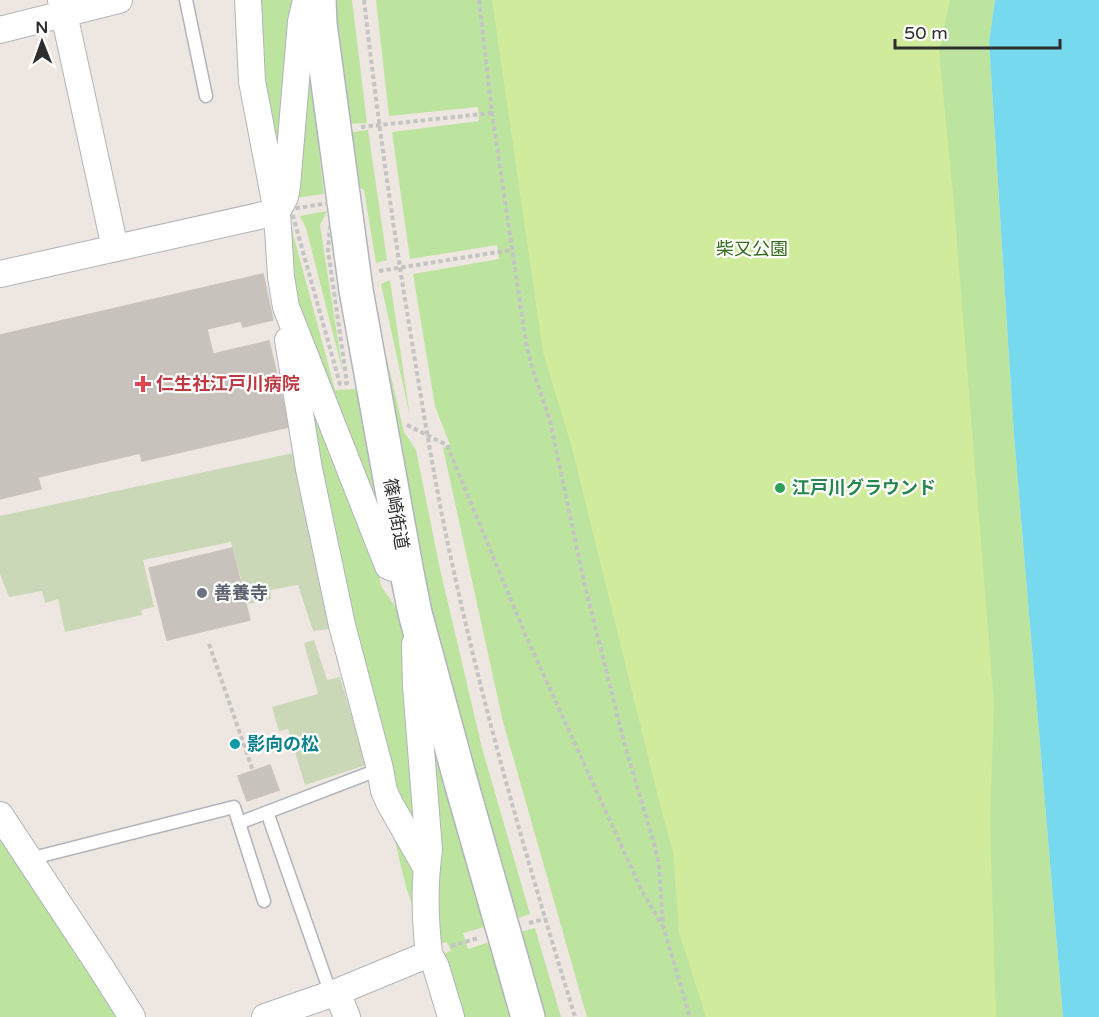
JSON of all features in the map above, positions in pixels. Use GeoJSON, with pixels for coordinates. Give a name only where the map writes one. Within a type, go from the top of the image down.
{"type":"FeatureCollection","features":[{"type":"Feature","properties":{"kind":"main road","name":"篠崎街道"},"geometry":{"type":"LineString","coordinates":[[319,0],[356,290],[406,573],[463,790],[528,1017]]}},
{"type":"Feature","properties":{"kind":"street"},"geometry":{"type":"LineString","coordinates":[[0,30],[62,7],[118,0]]}},
{"type":"Feature","properties":{"kind":"street"},"geometry":{"type":"LineString","coordinates":[[248,0],[252,81],[284,211]]}},
{"type":"Feature","properties":{"kind":"street"},"geometry":{"type":"LineString","coordinates":[[306,0],[301,22],[284,211],[281,277],[286,307],[288,345],[311,480],[342,625],[384,790],[427,869]]}},
{"type":"Feature","properties":{"kind":"street"},"geometry":{"type":"LineString","coordinates":[[62,7],[115,248]]}},
{"type":"Feature","properties":{"kind":"street"},"geometry":{"type":"LineString","coordinates":[[0,274],[284,211]]}},
{"type":"Feature","properties":{"kind":"street"},"geometry":{"type":"LineString","coordinates":[[286,307],[388,566],[406,573]]}},
{"type":"Feature","properties":{"kind":"street"},"geometry":{"type":"LineString","coordinates":[[415,613],[416,686],[429,850],[427,936],[429,954],[436,967],[451,1017]]}},
{"type":"Feature","properties":{"kind":"street"},"geometry":{"type":"LineString","coordinates":[[0,815],[132,1017]]}},
{"type":"Feature","properties":{"kind":"street"},"geometry":{"type":"LineString","coordinates":[[265,1017],[337,992],[429,954]]}},
{"type":"Feature","properties":{"kind":"street"},"geometry":{"type":"LineString","coordinates":[[337,992],[347,1017]]}},
{"type":"Feature","properties":{"kind":"lane"},"geometry":{"type":"LineString","coordinates":[[186,0],[206,96]]}},
{"type":"Feature","properties":{"kind":"lane"},"geometry":{"type":"LineString","coordinates":[[239,823],[380,770]]}},
{"type":"Feature","properties":{"kind":"lane"},"geometry":{"type":"LineString","coordinates":[[29,859],[234,807],[264,902]]}},
{"type":"Feature","properties":{"kind":"lane"},"geometry":{"type":"LineString","coordinates":[[267,812],[327,983],[337,992]]}},
{"type":"Feature","properties":{"kind":"path"},"geometry":{"type":"LineString","coordinates":[[364,0],[399,267],[426,433],[452,563],[545,918],[575,1017]]}},
{"type":"Feature","properties":{"kind":"path"},"geometry":{"type":"LineString","coordinates":[[479,0],[511,250],[532,367],[550,421],[584,582],[624,742],[655,847],[663,926],[690,1017]]}},
{"type":"Feature","properties":{"kind":"path"},"geometry":{"type":"LineString","coordinates":[[363,127],[492,113]]}},
{"type":"Feature","properties":{"kind":"path"},"geometry":{"type":"LineString","coordinates":[[329,203],[332,215],[328,250],[348,382],[340,384],[284,211],[329,203]]}},
{"type":"Feature","properties":{"kind":"path"},"geometry":{"type":"LineString","coordinates":[[387,269],[511,250]]}},
{"type":"Feature","properties":{"kind":"path"},"geometry":{"type":"LineString","coordinates":[[407,424],[447,446],[525,634],[642,891],[663,926]]}},
{"type":"Feature","properties":{"kind":"path"},"geometry":{"type":"LineString","coordinates":[[208,644],[253,771]]}},
{"type":"Feature","properties":{"kind":"path"},"geometry":{"type":"LineString","coordinates":[[532,922],[545,918]]}},
{"type":"Feature","properties":{"kind":"green space"},"geometry":{"type":"Polygon","coordinates":[[[255,0],[296,0],[283,181],[269,128],[255,0]]]}},
{"type":"Feature","properties":{"kind":"green space"},"geometry":{"type":"Polygon","coordinates":[[[334,0],[352,0],[367,123],[350,124],[349,111],[346,111],[334,0]]]}},
{"type":"Feature","properties":{"kind":"green space","name":"江戸川グラウンド"},"geometry":{"type":"Polygon","coordinates":[[[376,0],[995,0],[989,42],[1014,435],[1063,1017],[587,1017],[503,722],[443,448],[450,445],[435,406],[413,274],[499,259],[497,245],[410,259],[392,132],[479,121],[478,107],[389,116],[376,0]]]}},
{"type":"Feature","properties":{"kind":"green space","name":"江戸川グラウンド"},"geometry":{"type":"Polygon","coordinates":[[[492,0],[950,0],[939,50],[954,205],[994,704],[990,819],[996,1017],[706,1017],[679,933],[673,852],[572,448],[543,352],[492,0]]]}},
{"type":"Feature","properties":{"kind":"green space"},"geometry":{"type":"Polygon","coordinates":[[[307,46],[324,194],[294,198],[307,46]]]}},
{"type":"Feature","properties":{"kind":"green space"},"geometry":{"type":"Polygon","coordinates":[[[368,130],[387,260],[376,263],[364,190],[358,187],[353,155],[355,154],[352,132],[368,130]]]}},
{"type":"Feature","properties":{"kind":"green space"},"geometry":{"type":"Polygon","coordinates":[[[327,211],[320,225],[343,373],[306,228],[300,216],[327,211]]]}},
{"type":"Feature","properties":{"kind":"green space"},"geometry":{"type":"Polygon","coordinates":[[[291,226],[335,390],[355,389],[360,394],[389,544],[292,298],[291,226]]]}},
{"type":"Feature","properties":{"kind":"green space"},"geometry":{"type":"Polygon","coordinates":[[[390,280],[410,417],[381,284],[390,280]]]}},
{"type":"Feature","properties":{"kind":"green space"},"geometry":{"type":"Polygon","coordinates":[[[376,313],[404,432],[416,450],[440,569],[482,748],[530,914],[512,920],[439,650],[419,555],[376,313]]]}},
{"type":"Feature","properties":{"kind":"green space"},"geometry":{"type":"Polygon","coordinates":[[[296,352],[373,544],[381,586],[404,619],[423,851],[393,796],[350,629],[296,352]]]}},
{"type":"Feature","properties":{"kind":"green space"},"geometry":{"type":"Polygon","coordinates":[[[293,453],[330,629],[313,631],[298,585],[270,590],[271,599],[248,604],[231,542],[143,560],[154,607],[141,610],[142,615],[65,632],[58,599],[45,603],[42,591],[9,597],[0,574],[0,516],[293,453]]]}},
{"type":"Feature","properties":{"kind":"green space"},"geometry":{"type":"Polygon","coordinates":[[[314,640],[327,680],[340,677],[366,765],[305,785],[288,729],[279,731],[272,707],[318,694],[304,643],[314,640]]]}},
{"type":"Feature","properties":{"kind":"green space"},"geometry":{"type":"Polygon","coordinates":[[[424,699],[488,926],[463,933],[468,949],[492,941],[517,1017],[460,1017],[439,955],[451,951],[447,942],[434,945],[424,699]]]}},
{"type":"Feature","properties":{"kind":"green space"},"geometry":{"type":"Polygon","coordinates":[[[392,829],[420,873],[422,935],[406,887],[392,829]]]}},
{"type":"Feature","properties":{"kind":"green space"},"geometry":{"type":"Polygon","coordinates":[[[0,830],[123,1017],[0,1017],[0,830]]]}},
{"type":"Feature","properties":{"kind":"green space"},"geometry":{"type":"Polygon","coordinates":[[[535,928],[561,1017],[542,1017],[516,933],[535,928]]]}},
{"type":"Feature","properties":{"kind":"water"},"geometry":{"type":"Polygon","coordinates":[[[995,0],[1099,0],[1099,1017],[1063,1017],[1014,435],[989,42],[995,0]]]}},
{"type":"Feature","properties":{"kind":"building","name":"仁生社江戸川病院"},"geometry":{"type":"Polygon","coordinates":[[[263,274],[273,320],[243,327],[241,321],[207,329],[213,354],[269,341],[289,427],[142,461],[140,453],[38,477],[41,489],[0,499],[0,335],[263,274]]]}},
{"type":"Feature","properties":{"kind":"building"},"geometry":{"type":"Polygon","coordinates":[[[232,548],[250,620],[167,640],[149,568],[232,548]]]}},
{"type":"Feature","properties":{"kind":"building"},"geometry":{"type":"Polygon","coordinates":[[[270,765],[279,790],[247,801],[238,776],[270,765]]]}},
{"type":"Feature","properties":{"kind":"place","name":"仁生社江戸川病院"},"geometry":{"type":"Point","coordinates":[143,384]}},
{"type":"Feature","properties":{"kind":"place","name":"江戸川グラウンド"},"geometry":{"type":"Point","coordinates":[780,488]}},
{"type":"Feature","properties":{"kind":"place","name":"善養寺"},"geometry":{"type":"Point","coordinates":[202,593]}},
{"type":"Feature","properties":{"kind":"place","name":"影向の松"},"geometry":{"type":"Point","coordinates":[235,744]}},
{"type":"Feature","properties":{"kind":"park label","name":"柴又公園"},"geometry":{"type":"Point","coordinates":[752,249]}}]}
